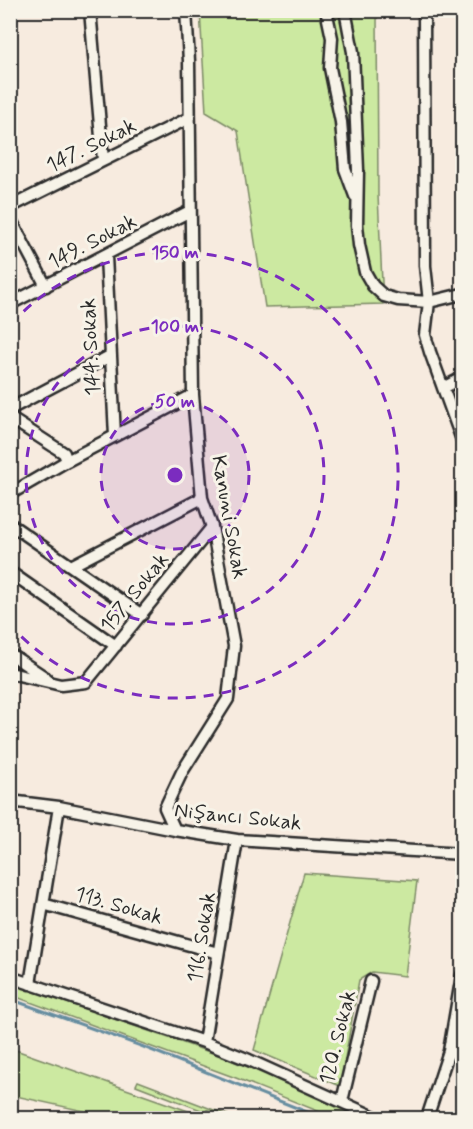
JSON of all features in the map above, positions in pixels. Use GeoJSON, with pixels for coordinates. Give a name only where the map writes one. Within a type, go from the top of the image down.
{"type":"FeatureCollection","features":[{"type":"Feature","properties":{"kind":"street"},"geometry":{"type":"LineString","coordinates":[[90,10],[103,160]]}},
{"type":"Feature","properties":{"kind":"street","name":"Kanuni Sokak"},"geometry":{"type":"LineString","coordinates":[[175,830],[165,808],[182,771],[228,699],[234,646],[212,527],[202,498],[193,395],[186,10]]}},
{"type":"Feature","properties":{"kind":"street"},"geometry":{"type":"LineString","coordinates":[[326,10],[332,38],[330,68],[341,122],[345,169],[357,201]]}},
{"type":"Feature","properties":{"kind":"street"},"geometry":{"type":"LineString","coordinates":[[345,10],[353,52],[359,245],[365,272],[373,286],[384,296],[398,300],[429,302],[462,294]]}},
{"type":"Feature","properties":{"kind":"street"},"geometry":{"type":"LineString","coordinates":[[424,10],[425,266],[429,302],[425,335],[462,435]]}},
{"type":"Feature","properties":{"kind":"street","name":"147. Sokak"},"geometry":{"type":"LineString","coordinates":[[10,207],[189,118]]}},
{"type":"Feature","properties":{"kind":"street","name":"149. Sokak"},"geometry":{"type":"LineString","coordinates":[[10,304],[190,211]]}},
{"type":"Feature","properties":{"kind":"street"},"geometry":{"type":"LineString","coordinates":[[10,218],[46,286]]}},
{"type":"Feature","properties":{"kind":"street","name":"144. Sokak"},"geometry":{"type":"LineString","coordinates":[[106,256],[114,436]]}},
{"type":"Feature","properties":{"kind":"street"},"geometry":{"type":"LineString","coordinates":[[10,409],[110,356]]}},
{"type":"Feature","properties":{"kind":"street"},"geometry":{"type":"LineString","coordinates":[[443,388],[462,378]]}},
{"type":"Feature","properties":{"kind":"street"},"geometry":{"type":"LineString","coordinates":[[10,494],[67,461],[193,395]]}},
{"type":"Feature","properties":{"kind":"street"},"geometry":{"type":"LineString","coordinates":[[10,418],[64,453],[67,461]]}},
{"type":"Feature","properties":{"kind":"street"},"geometry":{"type":"LineString","coordinates":[[71,566],[202,498]]}},
{"type":"Feature","properties":{"kind":"street"},"geometry":{"type":"LineString","coordinates":[[10,524],[141,615]]}},
{"type":"Feature","properties":{"kind":"street","name":"157. Sokak"},"geometry":{"type":"LineString","coordinates":[[53,683],[61,686],[86,682],[212,527]]}},
{"type":"Feature","properties":{"kind":"street"},"geometry":{"type":"LineString","coordinates":[[10,572],[116,646]]}},
{"type":"Feature","properties":{"kind":"street"},"geometry":{"type":"LineString","coordinates":[[10,654],[53,683]]}},
{"type":"Feature","properties":{"kind":"street"},"geometry":{"type":"LineString","coordinates":[[10,673],[53,683]]}},
{"type":"Feature","properties":{"kind":"street","name":"Nişancı Sokak"},"geometry":{"type":"LineString","coordinates":[[10,801],[59,807],[237,840],[462,854]]}},
{"type":"Feature","properties":{"kind":"street"},"geometry":{"type":"LineString","coordinates":[[30,984],[59,807]]}},
{"type":"Feature","properties":{"kind":"street","name":"116. Sokak"},"geometry":{"type":"LineString","coordinates":[[204,1042],[237,840]]}},
{"type":"Feature","properties":{"kind":"street","name":"113. Sokak"},"geometry":{"type":"LineString","coordinates":[[43,904],[218,953]]}},
{"type":"Feature","properties":{"kind":"street"},"geometry":{"type":"LineString","coordinates":[[427,1119],[449,1051],[462,975]]}},
{"type":"Feature","properties":{"kind":"street"},"geometry":{"type":"LineString","coordinates":[[10,977],[204,1042],[342,1101],[377,1119]]}},
{"type":"Feature","properties":{"kind":"street","name":"120. Sokak"},"geometry":{"type":"LineString","coordinates":[[342,1101],[371,981]]}},
{"type":"Feature","properties":{"kind":"street"},"geometry":{"type":"LineString","coordinates":[[449,1051],[462,1053]]}},
{"type":"Feature","properties":{"kind":"green space"},"geometry":{"type":"Polygon","coordinates":[[[200,11],[377,11],[378,195],[383,304],[265,307],[238,131],[206,112],[200,11]]]}},
{"type":"Feature","properties":{"kind":"green space"},"geometry":{"type":"Polygon","coordinates":[[[304,873],[417,881],[405,976],[372,972],[359,980],[340,1086],[254,1050],[304,873]]]}},
{"type":"Feature","properties":{"kind":"green space"},"geometry":{"type":"Polygon","coordinates":[[[10,983],[218,1055],[295,1086],[364,1118],[335,1118],[236,1078],[11,995],[10,983]]]}},
{"type":"Feature","properties":{"kind":"green space"},"geometry":{"type":"Polygon","coordinates":[[[10,1048],[208,1118],[83,1118],[84,1111],[11,1095],[10,1048]]]}},
{"type":"Feature","properties":{"kind":"green space"},"geometry":{"type":"Polygon","coordinates":[[[138,1081],[235,1118],[207,1110],[206,1112],[136,1085],[138,1081]]]}},
{"type":"Feature","properties":{"kind":"waterway"},"geometry":{"type":"LineString","coordinates":[[10,999],[141,1046],[322,1118]]}}]}
